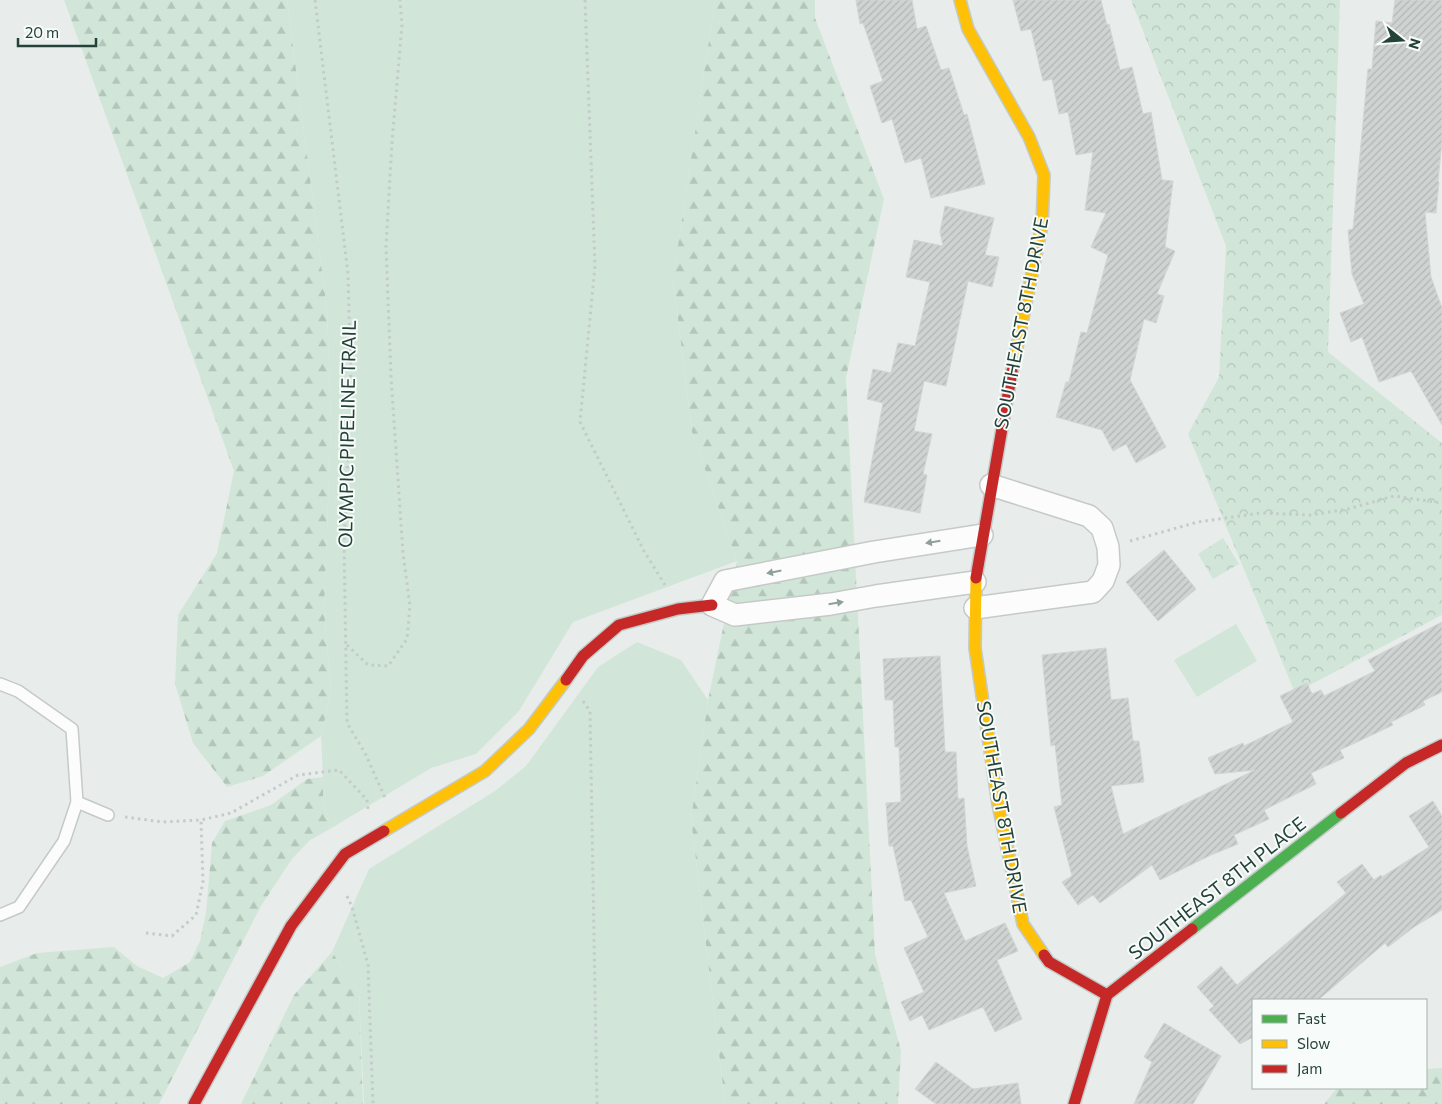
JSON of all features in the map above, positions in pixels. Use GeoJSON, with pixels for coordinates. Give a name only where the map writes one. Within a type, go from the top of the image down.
{"type":"FeatureCollection","features":[{"type":"Feature","properties":{"kind":"street","name":"SOUTHEAST 8TH DRIVE"},"geometry":{"type":"LineString","coordinates":[[960,0],[968,29],[1029,137],[1044,175],[1042,225],[991,485],[975,582],[975,648],[998,804],[1023,924],[1050,962],[1107,995]]}},
{"type":"Feature","properties":{"kind":"street"},"geometry":{"type":"LineString","coordinates":[[975,608],[1092,592],[1103,581],[1109,565],[1108,547],[1102,528],[1089,516],[991,485]]}},
{"type":"Feature","properties":{"kind":"street"},"geometry":{"type":"LineString","coordinates":[[712,605],[725,581],[874,552],[982,535]]}},
{"type":"Feature","properties":{"kind":"street"},"geometry":{"type":"LineString","coordinates":[[194,1104],[291,926],[344,854],[485,771],[529,729],[583,656],[618,625],[678,609],[712,605],[735,615],[831,604],[975,582]]}},
{"type":"Feature","properties":{"kind":"street","name":"SOUTHEAST 8TH PLACE"},"geometry":{"type":"LineString","coordinates":[[1107,995],[1406,763],[1442,745]]}},
{"type":"Feature","properties":{"kind":"street"},"geometry":{"type":"LineString","coordinates":[[1074,1104],[1107,995]]}},
{"type":"Feature","properties":{"kind":"lane"},"geometry":{"type":"LineString","coordinates":[[0,684],[18,691],[72,729],[77,802],[64,841],[19,907],[0,915]]}},
{"type":"Feature","properties":{"kind":"lane"},"geometry":{"type":"LineString","coordinates":[[77,802],[108,815]]}},
{"type":"Feature","properties":{"kind":"path","name":"OLYMPIC PIPELINE TRAIL"},"geometry":{"type":"LineString","coordinates":[[315,0],[348,274],[351,387],[344,542],[348,723],[386,800],[385,830]]}},
{"type":"Feature","properties":{"kind":"path"},"geometry":{"type":"LineString","coordinates":[[346,644],[368,665],[388,666],[407,639],[410,606],[403,553],[392,396],[386,246],[392,142],[402,25],[400,0]]}},
{"type":"Feature","properties":{"kind":"path"},"geometry":{"type":"LineString","coordinates":[[585,0],[595,266],[580,422],[644,550],[678,609]]}},
{"type":"Feature","properties":{"kind":"path"},"geometry":{"type":"LineString","coordinates":[[1108,547],[1198,522],[1260,513],[1312,515],[1348,509],[1394,496],[1442,503]]}},
{"type":"Feature","properties":{"kind":"path"},"geometry":{"type":"LineString","coordinates":[[567,678],[590,711],[597,1104]]}},
{"type":"Feature","properties":{"kind":"path"},"geometry":{"type":"LineString","coordinates":[[108,815],[163,822],[200,820],[231,812],[298,774],[339,770],[367,800],[374,837]]}},
{"type":"Feature","properties":{"kind":"path"},"geometry":{"type":"LineString","coordinates":[[146,933],[172,936],[196,915],[203,882],[200,820]]}},
{"type":"Feature","properties":{"kind":"path"},"geometry":{"type":"LineString","coordinates":[[334,868],[352,908],[368,965],[373,1104]]}},
{"type":"Feature","properties":{"kind":"green space"},"geometry":{"type":"Polygon","coordinates":[[[64,0],[287,0],[327,310],[331,421],[324,610],[331,691],[321,736],[263,776],[227,787],[193,743],[175,684],[178,615],[217,553],[234,471],[64,0]]]}},
{"type":"Feature","properties":{"kind":"green space"},"geometry":{"type":"Polygon","coordinates":[[[287,0],[715,0],[673,280],[692,432],[737,561],[573,622],[519,711],[476,754],[431,768],[330,829],[323,800],[321,736],[331,691],[324,610],[331,421],[327,310],[287,0]]]}},
{"type":"Feature","properties":{"kind":"green space"},"geometry":{"type":"Polygon","coordinates":[[[715,0],[815,0],[815,18],[884,199],[846,378],[875,954],[901,1051],[898,1104],[725,1104],[691,819],[708,700],[737,561],[692,432],[673,279],[715,0]]]}},
{"type":"Feature","properties":{"kind":"green space"},"geometry":{"type":"Polygon","coordinates":[[[1131,0],[1340,0],[1328,352],[1442,443],[1442,615],[1295,693],[1188,434],[1219,377],[1226,246],[1131,0]]]}},
{"type":"Feature","properties":{"kind":"green space"},"geometry":{"type":"Polygon","coordinates":[[[1223,538],[1239,564],[1213,579],[1198,554],[1223,538]]]}},
{"type":"Feature","properties":{"kind":"green space"},"geometry":{"type":"Polygon","coordinates":[[[1236,624],[1257,661],[1197,697],[1174,660],[1236,624]]]}},
{"type":"Feature","properties":{"kind":"green space"},"geometry":{"type":"Polygon","coordinates":[[[637,642],[681,660],[708,700],[691,819],[725,1104],[364,1104],[359,992],[332,952],[369,869],[495,791],[526,766],[598,667],[637,642]]]}},
{"type":"Feature","properties":{"kind":"green space"},"geometry":{"type":"Polygon","coordinates":[[[323,777],[323,800],[330,829],[310,840],[292,859],[261,906],[159,1104],[0,1104],[0,967],[37,953],[114,947],[137,966],[163,978],[190,962],[200,941],[206,913],[212,843],[225,821],[271,805],[307,779],[323,777]]]}},
{"type":"Feature","properties":{"kind":"green space"},"geometry":{"type":"Polygon","coordinates":[[[332,952],[359,992],[363,1104],[241,1104],[294,995],[332,952]]]}},
{"type":"Feature","properties":{"kind":"green space"},"geometry":{"type":"Polygon","coordinates":[[[1442,1068],[1442,1104],[1324,1104],[1336,1089],[1427,1089],[1427,1069],[1442,1068]]]}},
{"type":"Feature","properties":{"kind":"building"},"geometry":{"type":"Polygon","coordinates":[[[856,0],[912,0],[917,29],[926,26],[941,70],[949,68],[964,115],[967,114],[985,184],[931,198],[921,158],[905,163],[892,119],[882,123],[870,86],[883,81],[863,23],[860,24],[856,0]]]}},
{"type":"Feature","properties":{"kind":"building"},"geometry":{"type":"Polygon","coordinates":[[[1013,0],[1101,0],[1120,70],[1132,67],[1143,114],[1151,112],[1162,180],[1173,181],[1165,247],[1175,251],[1157,294],[1164,296],[1156,323],[1144,319],[1130,380],[1166,447],[1136,463],[1126,444],[1113,451],[1102,430],[1056,417],[1066,382],[1069,382],[1081,332],[1087,333],[1108,255],[1091,247],[1106,213],[1085,210],[1093,152],[1076,155],[1068,112],[1059,114],[1052,79],[1043,81],[1031,29],[1021,31],[1013,0]]]}},
{"type":"Feature","properties":{"kind":"building"},"geometry":{"type":"Polygon","coordinates":[[[1395,0],[1442,0],[1442,141],[1439,182],[1436,213],[1425,212],[1431,277],[1442,308],[1442,425],[1411,371],[1379,382],[1362,337],[1351,342],[1340,313],[1364,304],[1352,274],[1348,230],[1353,229],[1368,69],[1372,69],[1376,21],[1392,23],[1395,0]]]}},
{"type":"Feature","properties":{"kind":"building"},"geometry":{"type":"Polygon","coordinates":[[[945,206],[994,218],[985,255],[999,257],[992,287],[968,281],[946,386],[924,381],[914,431],[932,434],[923,474],[927,475],[920,513],[864,502],[883,403],[867,399],[873,369],[891,373],[898,343],[915,346],[930,282],[906,277],[914,240],[943,246],[940,232],[945,206]]]}},
{"type":"Feature","properties":{"kind":"building"},"geometry":{"type":"Polygon","coordinates":[[[1164,550],[1196,589],[1158,621],[1126,582],[1164,550]]]}},
{"type":"Feature","properties":{"kind":"building"},"geometry":{"type":"Polygon","coordinates":[[[1442,622],[1442,692],[1423,701],[1425,705],[1391,722],[1393,725],[1340,750],[1344,758],[1311,773],[1316,784],[1264,810],[1269,819],[1234,835],[1238,844],[1160,880],[1152,865],[1100,903],[1093,895],[1078,905],[1062,882],[1072,876],[1054,807],[1062,805],[1055,745],[1051,746],[1042,655],[1106,648],[1111,700],[1128,698],[1133,741],[1139,741],[1144,782],[1111,786],[1123,834],[1255,770],[1215,774],[1208,758],[1243,743],[1244,746],[1293,722],[1280,696],[1307,683],[1312,694],[1321,690],[1324,696],[1375,671],[1368,660],[1442,622]]]}},
{"type":"Feature","properties":{"kind":"building"},"geometry":{"type":"Polygon","coordinates":[[[940,656],[945,752],[956,752],[958,799],[964,798],[967,846],[976,886],[944,893],[965,941],[1005,923],[1018,951],[997,960],[1022,1019],[995,1032],[983,1007],[929,1030],[922,1015],[910,1021],[901,1002],[924,992],[904,948],[928,937],[911,900],[905,901],[893,846],[889,846],[886,803],[901,802],[899,747],[895,747],[893,700],[885,700],[883,659],[940,656]]]}},
{"type":"Feature","properties":{"kind":"building"},"geometry":{"type":"Polygon","coordinates":[[[1433,801],[1442,816],[1442,910],[1414,927],[1388,947],[1385,943],[1319,999],[1252,999],[1252,1038],[1240,1044],[1209,1010],[1214,1006],[1197,987],[1221,966],[1237,985],[1346,893],[1337,882],[1362,864],[1374,880],[1381,875],[1382,877],[1429,847],[1409,816],[1433,801]]]}},
{"type":"Feature","properties":{"kind":"building"},"geometry":{"type":"Polygon","coordinates":[[[1164,1023],[1221,1056],[1193,1104],[1134,1104],[1152,1062],[1144,1057],[1164,1023]]]}},
{"type":"Feature","properties":{"kind":"building"},"geometry":{"type":"Polygon","coordinates":[[[936,1062],[973,1089],[1018,1083],[1021,1104],[936,1104],[915,1089],[936,1062]]]}},
{"type":"Feature","properties":{"kind":"traffic: fast"},"geometry":{"type":"LineString","coordinates":[[1192,929],[1341,813]]}},
{"type":"Feature","properties":{"kind":"traffic: slow"},"geometry":{"type":"LineString","coordinates":[[960,0],[968,29],[1029,137],[1044,175],[1042,225],[1012,371]]}},
{"type":"Feature","properties":{"kind":"traffic: slow"},"geometry":{"type":"LineString","coordinates":[[976,578],[975,648],[998,804],[1023,924],[1044,955]]}},
{"type":"Feature","properties":{"kind":"traffic: slow"},"geometry":{"type":"LineString","coordinates":[[384,831],[485,771],[529,729],[566,680]]}},
{"type":"Feature","properties":{"kind":"traffic: jam"},"geometry":{"type":"LineString","coordinates":[[976,578],[1012,371]]}},
{"type":"Feature","properties":{"kind":"traffic: jam"},"geometry":{"type":"LineString","coordinates":[[566,680],[583,656],[619,625],[678,609],[712,605]]}},
{"type":"Feature","properties":{"kind":"traffic: jam"},"geometry":{"type":"LineString","coordinates":[[1341,813],[1406,763],[1442,745]]}},
{"type":"Feature","properties":{"kind":"traffic: jam"},"geometry":{"type":"LineString","coordinates":[[194,1104],[291,926],[345,854],[384,831]]}},
{"type":"Feature","properties":{"kind":"traffic: jam"},"geometry":{"type":"LineString","coordinates":[[1074,1104],[1107,995],[1192,929]]}},
{"type":"Feature","properties":{"kind":"traffic: jam"},"geometry":{"type":"LineString","coordinates":[[1044,955],[1049,962],[1107,995]]}}]}
